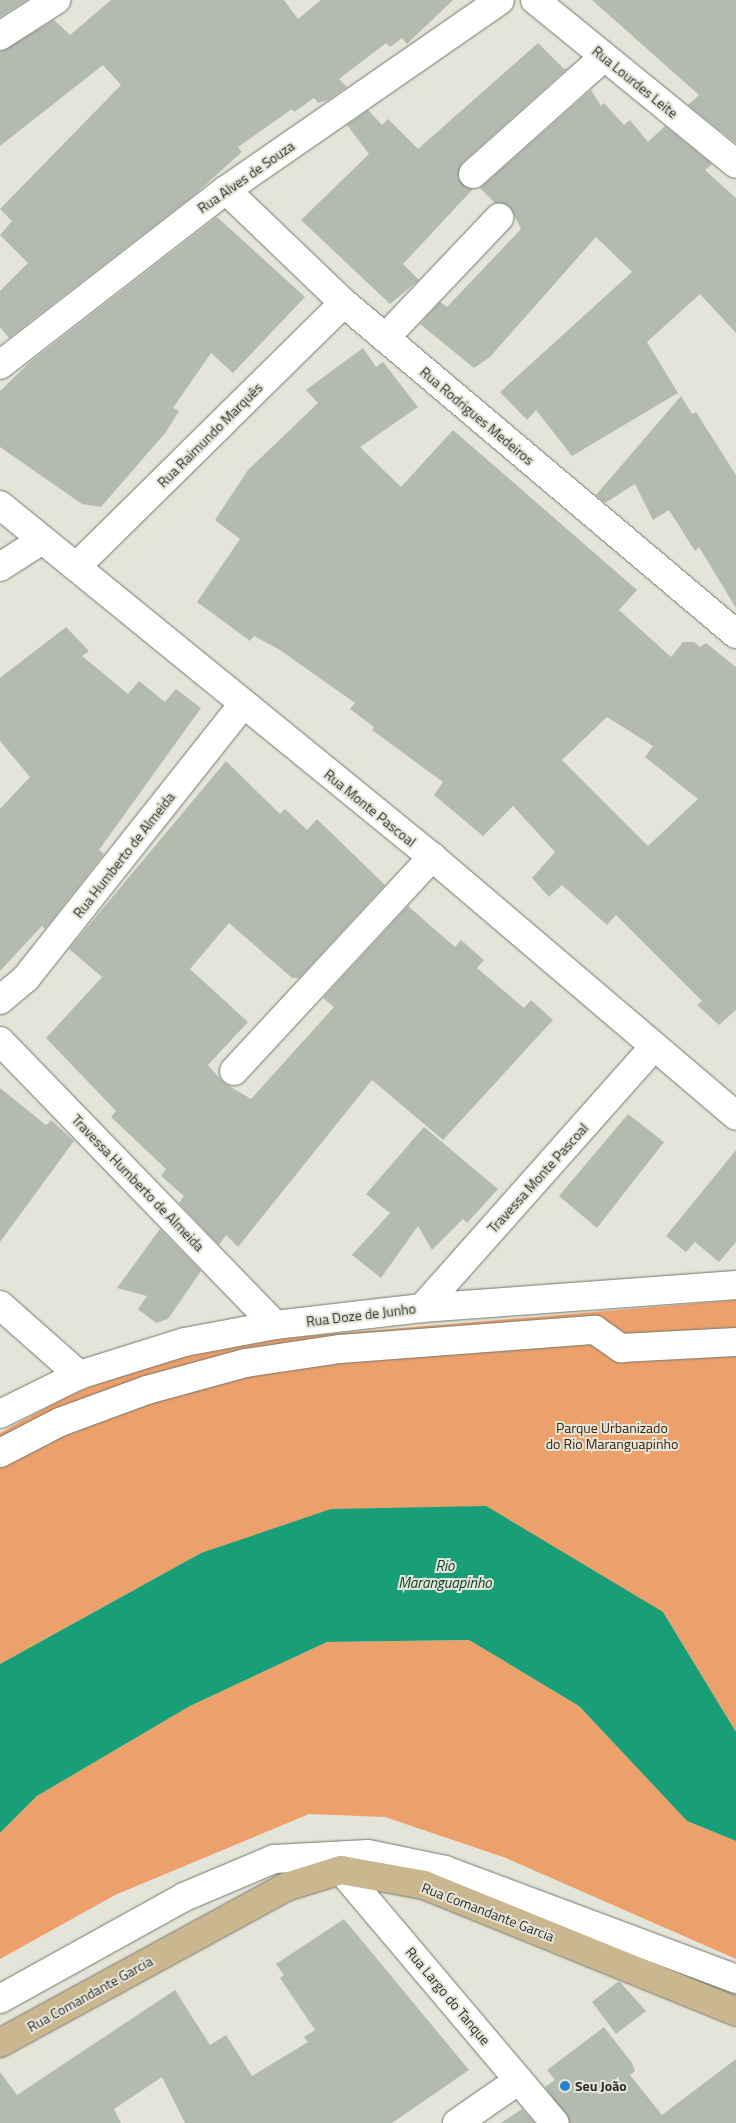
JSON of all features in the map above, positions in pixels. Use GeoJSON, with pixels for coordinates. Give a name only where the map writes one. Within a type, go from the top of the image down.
{"type":"FeatureCollection","features":[{"type":"Feature","properties":{"kind":"main road","name":"Rua Comandante Garcia"},"geometry":{"type":"LineString","coordinates":[[0,2043],[286,1887],[342,1870],[424,1886],[736,2012]]}},
{"type":"Feature","properties":{"kind":"street"},"geometry":{"type":"LineString","coordinates":[[0,36],[56,0]]}},
{"type":"Feature","properties":{"kind":"street","name":"Rua Alves de Souza"},"geometry":{"type":"LineString","coordinates":[[0,365],[226,190],[500,0]]}},
{"type":"Feature","properties":{"kind":"street","name":"Rua Lourdes Leite"},"geometry":{"type":"LineString","coordinates":[[535,0],[736,164]]}},
{"type":"Feature","properties":{"kind":"street"},"geometry":{"type":"LineString","coordinates":[[473,174],[604,57]]}},
{"type":"Feature","properties":{"kind":"street","name":"Rua Rodrigues Medeiros"},"geometry":{"type":"LineString","coordinates":[[226,190],[344,303],[736,634]]}},
{"type":"Feature","properties":{"kind":"street"},"geometry":{"type":"LineString","coordinates":[[385,338],[499,218]]}},
{"type":"Feature","properties":{"kind":"street","name":"Rua Raimundo Marquês"},"geometry":{"type":"LineString","coordinates":[[76,568],[344,303]]}},
{"type":"Feature","properties":{"kind":"street","name":"Rua Monte Pascoal"},"geometry":{"type":"LineString","coordinates":[[0,505],[432,857],[653,1048],[736,1116]]}},
{"type":"Feature","properties":{"kind":"street"},"geometry":{"type":"LineString","coordinates":[[0,567],[42,540]]}},
{"type":"Feature","properties":{"kind":"street","name":"Rua Humberto de Almeida"},"geometry":{"type":"LineString","coordinates":[[0,1000],[26,978],[243,704]]}},
{"type":"Feature","properties":{"kind":"street"},"geometry":{"type":"LineString","coordinates":[[234,1072],[432,857]]}},
{"type":"Feature","properties":{"kind":"street","name":"Travessa Humberto de Almeida"},"geometry":{"type":"LineString","coordinates":[[0,1041],[275,1325]]}},
{"type":"Feature","properties":{"kind":"street","name":"Travessa Monte Pascoal"},"geometry":{"type":"LineString","coordinates":[[422,1308],[653,1048]]}},
{"type":"Feature","properties":{"kind":"street","name":"Rua Doze de Junho"},"geometry":{"type":"LineString","coordinates":[[0,1414],[79,1375],[185,1342],[275,1325],[422,1308],[736,1286]]}},
{"type":"Feature","properties":{"kind":"street"},"geometry":{"type":"LineString","coordinates":[[0,1305],[79,1375]]}},
{"type":"Feature","properties":{"kind":"street"},"geometry":{"type":"LineString","coordinates":[[0,1453],[60,1422],[147,1390],[246,1364],[340,1349],[595,1330],[621,1348],[736,1342]]}},
{"type":"Feature","properties":{"kind":"street"},"geometry":{"type":"LineString","coordinates":[[0,1999],[184,1897],[274,1859],[368,1854],[445,1870],[736,1979]]}},
{"type":"Feature","properties":{"kind":"street","name":"Rua Largo do Tanque"},"geometry":{"type":"LineString","coordinates":[[342,1870],[555,2123]]}},
{"type":"Feature","properties":{"kind":"street"},"geometry":{"type":"LineString","coordinates":[[457,2123],[519,2080]]}},
{"type":"Feature","properties":{"kind":"green space","name":"Parque Urbanizado do Rio Maranguapinho"},"geometry":{"type":"Polygon","coordinates":[[[736,1300],[736,1732],[663,1612],[201,1553],[0,1664],[0,1433],[68,1396],[169,1355],[283,1338],[736,1300]]]}},
{"type":"Feature","properties":{"kind":"green space"},"geometry":{"type":"Polygon","coordinates":[[[469,1640],[579,1706],[687,1821],[736,1841],[736,1959],[506,1858],[385,1817],[309,1814],[115,1895],[0,1959],[0,1833],[37,1796],[190,1706],[327,1642],[469,1640]]]}},
{"type":"Feature","properties":{"kind":"water","name":"Rio Maranguapinho"},"geometry":{"type":"Polygon","coordinates":[[[486,1506],[663,1612],[736,1732],[736,1841],[687,1821],[579,1706],[469,1640],[327,1642],[190,1706],[37,1796],[0,1833],[0,1664],[201,1553],[331,1509],[486,1506]]]}},
{"type":"Feature","properties":{"kind":"building"},"geometry":{"type":"Polygon","coordinates":[[[0,0],[27,0],[0,17],[0,0]]]}},
{"type":"Feature","properties":{"kind":"building"},"geometry":{"type":"Polygon","coordinates":[[[111,0],[284,0],[298,19],[321,0],[453,0],[407,44],[402,38],[390,47],[386,43],[339,79],[347,87],[328,100],[318,103],[314,98],[294,112],[292,109],[238,147],[242,152],[194,195],[9,338],[0,327],[0,291],[28,263],[0,235],[12,221],[0,209],[121,85],[103,65],[0,146],[0,52],[54,20],[70,35],[111,0]]]}},
{"type":"Feature","properties":{"kind":"building"},"geometry":{"type":"Polygon","coordinates":[[[592,0],[736,0],[736,143],[688,105],[699,95],[592,0]]]}},
{"type":"Feature","properties":{"kind":"building"},"geometry":{"type":"Polygon","coordinates":[[[538,43],[564,69],[569,67],[462,163],[458,178],[473,189],[403,264],[419,280],[390,304],[301,220],[369,154],[347,125],[368,110],[382,125],[388,119],[418,149],[538,43]]]}},
{"type":"Feature","properties":{"kind":"building"},"geometry":{"type":"Polygon","coordinates":[[[591,90],[601,106],[604,103],[624,125],[630,120],[648,142],[665,126],[712,164],[705,170],[736,198],[736,333],[700,294],[647,342],[678,393],[572,456],[536,410],[527,420],[500,392],[632,272],[596,237],[490,357],[474,368],[420,324],[440,302],[447,307],[521,229],[510,207],[495,203],[480,188],[591,90]]]}},
{"type":"Feature","properties":{"kind":"building"},"geometry":{"type":"Polygon","coordinates":[[[217,217],[305,297],[233,373],[211,353],[173,408],[179,411],[166,432],[101,507],[82,504],[0,447],[0,391],[30,362],[217,217]]]}},
{"type":"Feature","properties":{"kind":"building"},"geometry":{"type":"Polygon","coordinates":[[[363,348],[376,367],[383,362],[418,407],[360,447],[401,487],[453,430],[637,590],[619,610],[671,657],[683,642],[694,642],[700,647],[706,643],[736,667],[736,1010],[719,1025],[697,1005],[702,1001],[616,915],[607,925],[562,885],[549,897],[532,878],[555,852],[513,806],[483,836],[434,795],[443,782],[372,730],[374,727],[350,709],[355,703],[280,650],[254,636],[250,641],[197,602],[240,539],[215,520],[248,470],[318,403],[306,390],[363,348]],[[607,717],[562,760],[648,846],[698,799],[645,757],[653,746],[607,717]]]}},
{"type":"Feature","properties":{"kind":"building"},"geometry":{"type":"Polygon","coordinates":[[[681,396],[692,414],[696,412],[736,475],[736,608],[699,547],[695,551],[669,510],[653,520],[635,484],[605,503],[596,495],[681,396]]]}},
{"type":"Feature","properties":{"kind":"building"},"geometry":{"type":"Polygon","coordinates":[[[66,627],[89,651],[82,656],[128,694],[139,681],[165,702],[176,689],[201,708],[99,850],[104,854],[45,929],[42,926],[0,971],[0,809],[30,777],[0,741],[0,678],[66,627]]]}},
{"type":"Feature","properties":{"kind":"building"},"geometry":{"type":"Polygon","coordinates":[[[226,761],[280,814],[285,809],[307,830],[317,819],[385,885],[299,978],[292,978],[229,923],[190,969],[248,1022],[208,1065],[224,1083],[251,1099],[334,1007],[323,998],[408,906],[455,947],[461,940],[484,960],[477,968],[524,1008],[531,1000],[553,1020],[443,1140],[372,1080],[238,1247],[226,1235],[219,1245],[179,1203],[184,1196],[161,1176],[166,1169],[111,1117],[116,1111],[46,1038],[102,977],[69,949],[226,761]]]}},
{"type":"Feature","properties":{"kind":"building"},"geometry":{"type":"Polygon","coordinates":[[[0,1088],[46,1125],[51,1120],[74,1141],[0,1242],[0,1088]]]}},
{"type":"Feature","properties":{"kind":"building"},"geometry":{"type":"Polygon","coordinates":[[[628,1114],[664,1142],[597,1228],[559,1196],[628,1114]]]}},
{"type":"Feature","properties":{"kind":"building"},"geometry":{"type":"Polygon","coordinates":[[[424,1127],[498,1189],[467,1223],[463,1219],[432,1250],[418,1226],[381,1278],[352,1255],[390,1213],[366,1194],[424,1127]]]}},
{"type":"Feature","properties":{"kind":"building"},"geometry":{"type":"Polygon","coordinates":[[[736,1150],[736,1242],[719,1262],[695,1242],[686,1252],[666,1236],[736,1150]]]}},
{"type":"Feature","properties":{"kind":"building"},"geometry":{"type":"Polygon","coordinates":[[[160,1229],[201,1271],[168,1319],[156,1323],[138,1309],[147,1296],[117,1288],[160,1229]]]}},
{"type":"Feature","properties":{"kind":"building"},"geometry":{"type":"Polygon","coordinates":[[[344,1919],[469,2070],[392,2123],[185,2123],[162,2077],[114,2109],[121,2123],[0,2123],[0,2072],[17,2095],[175,1990],[210,2045],[226,2035],[252,2076],[308,2042],[304,2037],[315,2030],[280,1978],[284,1975],[276,1964],[344,1919]]]}},
{"type":"Feature","properties":{"kind":"building"},"geometry":{"type":"Polygon","coordinates":[[[619,1981],[646,2011],[616,2034],[592,2002],[619,1981]]]}},
{"type":"Feature","properties":{"kind":"building"},"geometry":{"type":"Polygon","coordinates":[[[604,2027],[632,2063],[635,2071],[630,2075],[662,2115],[736,2059],[736,2123],[570,2123],[545,2087],[555,2080],[547,2070],[604,2027]]]}},
{"type":"Feature","properties":{"kind":"building"},"geometry":{"type":"Polygon","coordinates":[[[522,2109],[535,2123],[501,2123],[522,2109]]]}},
{"type":"Feature","properties":{"kind":"place","name":"Seu João"},"geometry":{"type":"Point","coordinates":[565,2086]}}]}
